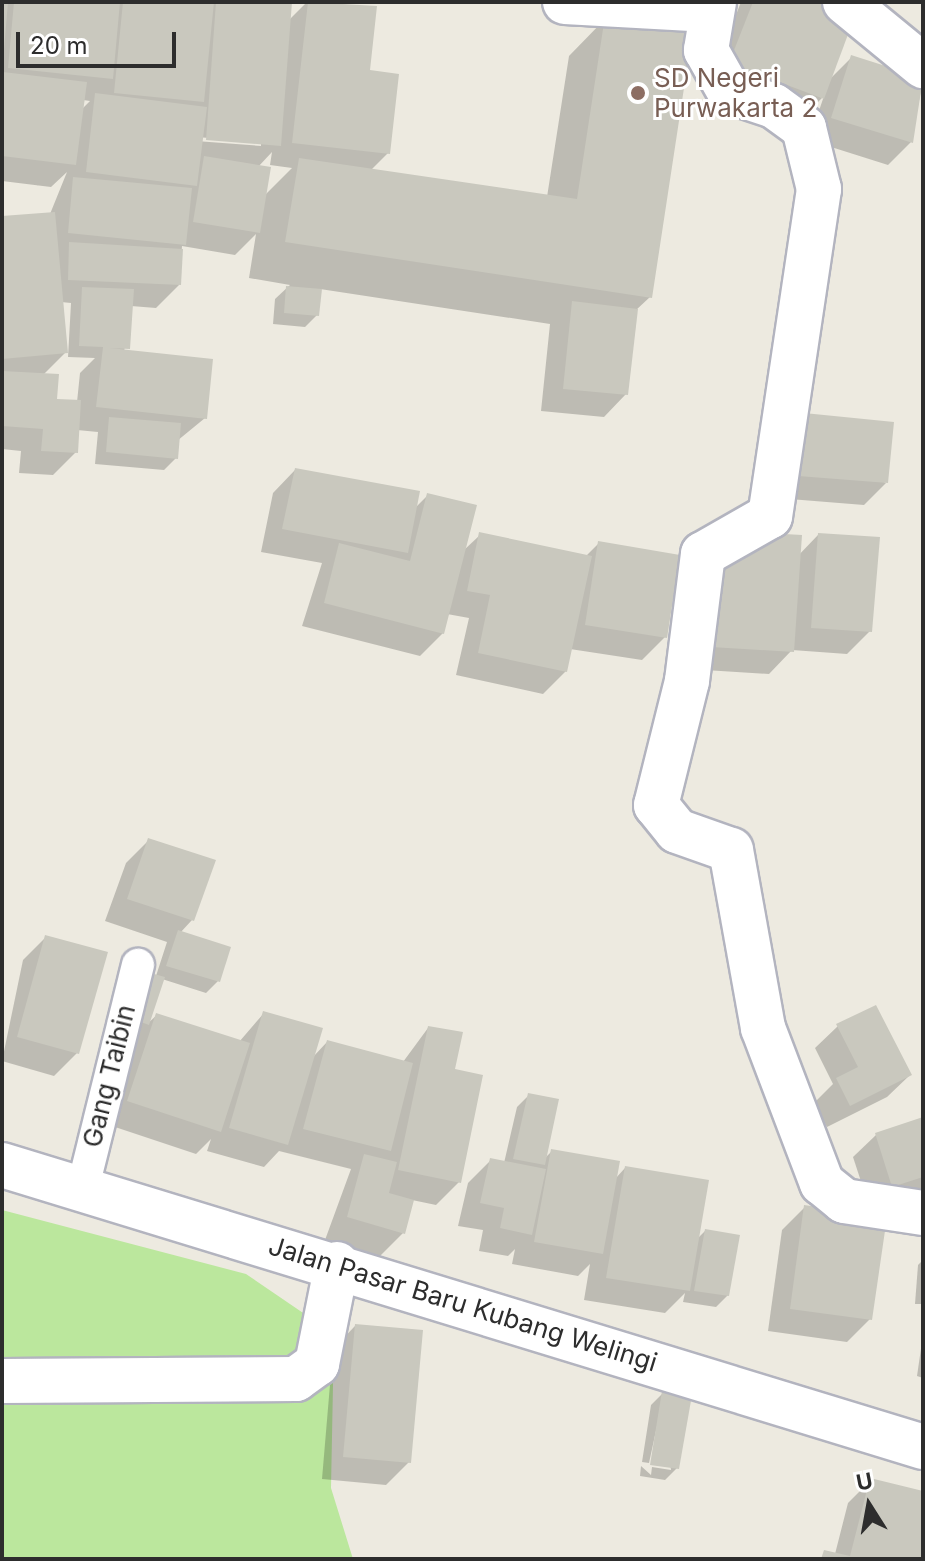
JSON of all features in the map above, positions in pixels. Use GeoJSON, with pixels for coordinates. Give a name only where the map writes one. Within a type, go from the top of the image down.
{"type":"FeatureCollection","features":[{"type":"Feature","properties":{"kind":"street"},"geometry":{"type":"LineString","coordinates":[[565,2],[712,6],[706,50],[729,91],[774,106],[804,128],[819,189],[770,516],[703,554],[687,681],[656,805],[677,831],[731,850],[763,1028],[822,1183],[844,1201],[923,1213]]}},
{"type":"Feature","properties":{"kind":"street"},"geometry":{"type":"LineString","coordinates":[[845,2],[923,66]]}},
{"type":"Feature","properties":{"kind":"street","name":"Jalan Pasar Baru Kubang Welingi"},"geometry":{"type":"LineString","coordinates":[[2,1165],[337,1264],[923,1447]]}},
{"type":"Feature","properties":{"kind":"street"},"geometry":{"type":"LineString","coordinates":[[2,1381],[296,1379],[317,1364],[337,1264]]}},
{"type":"Feature","properties":{"kind":"lane","name":"Gang Taibin"},"geometry":{"type":"LineString","coordinates":[[83,1187],[138,965]]}},
{"type":"Feature","properties":{"kind":"green space"},"geometry":{"type":"Polygon","coordinates":[[[2,1210],[246,1274],[334,1334],[331,1488],[353,1559],[2,1559],[2,1210]]]}},
{"type":"Feature","properties":{"kind":"building"},"geometry":{"type":"Polygon","coordinates":[[[2,2],[8,2],[4,50],[2,50],[2,2]]]}},
{"type":"Feature","properties":{"kind":"building"},"geometry":{"type":"Polygon","coordinates":[[[14,2],[120,2],[113,79],[8,68],[14,2]]]}},
{"type":"Feature","properties":{"kind":"building"},"geometry":{"type":"Polygon","coordinates":[[[123,2],[214,2],[204,102],[114,93],[123,2]]]}},
{"type":"Feature","properties":{"kind":"building"},"geometry":{"type":"Polygon","coordinates":[[[216,2],[292,2],[281,146],[206,140],[216,2]]]}},
{"type":"Feature","properties":{"kind":"building"},"geometry":{"type":"Polygon","coordinates":[[[308,2],[377,6],[370,70],[399,74],[390,154],[292,143],[308,2]]]}},
{"type":"Feature","properties":{"kind":"building"},"geometry":{"type":"Polygon","coordinates":[[[753,2],[828,2],[856,13],[824,99],[729,63],[753,2]]]}},
{"type":"Feature","properties":{"kind":"building","name":"SD Negeri Purwakarta 2"},"geometry":{"type":"Polygon","coordinates":[[[605,16],[693,29],[652,298],[285,242],[299,158],[577,199],[605,16]]]}},
{"type":"Feature","properties":{"kind":"building"},"geometry":{"type":"Polygon","coordinates":[[[851,55],[923,78],[913,143],[831,118],[851,55]]]}},
{"type":"Feature","properties":{"kind":"building"},"geometry":{"type":"Polygon","coordinates":[[[3,72],[87,82],[76,165],[2,156],[3,72]]]}},
{"type":"Feature","properties":{"kind":"building"},"geometry":{"type":"Polygon","coordinates":[[[95,93],[207,107],[197,186],[86,172],[95,93]]]}},
{"type":"Feature","properties":{"kind":"building"},"geometry":{"type":"Polygon","coordinates":[[[204,156],[271,167],[260,233],[193,222],[204,156]]]}},
{"type":"Feature","properties":{"kind":"building"},"geometry":{"type":"Polygon","coordinates":[[[73,177],[192,188],[186,245],[68,233],[73,177]]]}},
{"type":"Feature","properties":{"kind":"building"},"geometry":{"type":"Polygon","coordinates":[[[55,212],[68,353],[2,359],[2,216],[55,212]]]}},
{"type":"Feature","properties":{"kind":"building"},"geometry":{"type":"Polygon","coordinates":[[[69,242],[183,249],[181,285],[68,280],[69,242]]]}},
{"type":"Feature","properties":{"kind":"building"},"geometry":{"type":"Polygon","coordinates":[[[286,286],[322,289],[319,316],[284,313],[286,286]]]}},
{"type":"Feature","properties":{"kind":"building"},"geometry":{"type":"Polygon","coordinates":[[[82,287],[134,289],[130,349],[110,348],[213,359],[207,419],[96,407],[103,347],[79,346],[82,287]]]}},
{"type":"Feature","properties":{"kind":"building"},"geometry":{"type":"Polygon","coordinates":[[[572,301],[638,309],[628,395],[563,389],[572,301]]]}},
{"type":"Feature","properties":{"kind":"building"},"geometry":{"type":"Polygon","coordinates":[[[2,371],[59,374],[57,399],[81,400],[78,453],[41,451],[43,429],[2,426],[2,371]]]}},
{"type":"Feature","properties":{"kind":"building"},"geometry":{"type":"Polygon","coordinates":[[[804,413],[894,422],[888,483],[798,476],[804,413]]]}},
{"type":"Feature","properties":{"kind":"building"},"geometry":{"type":"Polygon","coordinates":[[[109,417],[181,423],[178,459],[106,452],[109,417]]]}},
{"type":"Feature","properties":{"kind":"building"},"geometry":{"type":"Polygon","coordinates":[[[295,468],[420,491],[408,553],[282,529],[295,468]]]}},
{"type":"Feature","properties":{"kind":"building"},"geometry":{"type":"Polygon","coordinates":[[[427,493],[477,505],[444,634],[324,603],[339,543],[410,561],[427,493]]]}},
{"type":"Feature","properties":{"kind":"building"},"geometry":{"type":"Polygon","coordinates":[[[479,532],[592,556],[567,672],[478,653],[490,595],[467,591],[479,532]]]}},
{"type":"Feature","properties":{"kind":"building"},"geometry":{"type":"Polygon","coordinates":[[[746,532],[802,535],[794,652],[711,647],[717,554],[746,532]]]}},
{"type":"Feature","properties":{"kind":"building"},"geometry":{"type":"Polygon","coordinates":[[[818,533],[880,537],[872,632],[811,628],[818,533]]]}},
{"type":"Feature","properties":{"kind":"building"},"geometry":{"type":"Polygon","coordinates":[[[598,541],[680,555],[667,638],[585,625],[598,541]]]}},
{"type":"Feature","properties":{"kind":"building"},"geometry":{"type":"Polygon","coordinates":[[[148,838],[216,860],[194,921],[127,899],[148,838]]]}},
{"type":"Feature","properties":{"kind":"building"},"geometry":{"type":"Polygon","coordinates":[[[178,930],[231,947],[220,982],[166,966],[178,930]]]}},
{"type":"Feature","properties":{"kind":"building"},"geometry":{"type":"Polygon","coordinates":[[[45,935],[108,952],[79,1054],[17,1037],[45,935]]]}},
{"type":"Feature","properties":{"kind":"building"},"geometry":{"type":"Polygon","coordinates":[[[143,971],[165,977],[149,1025],[130,1018],[143,971]]]}},
{"type":"Feature","properties":{"kind":"building"},"geometry":{"type":"Polygon","coordinates":[[[876,1005],[912,1075],[850,1106],[836,1078],[858,1067],[836,1024],[876,1005]]]}},
{"type":"Feature","properties":{"kind":"building"},"geometry":{"type":"Polygon","coordinates":[[[263,1011],[323,1028],[288,1145],[229,1128],[263,1011]]]}},
{"type":"Feature","properties":{"kind":"building"},"geometry":{"type":"Polygon","coordinates":[[[156,1013],[250,1043],[221,1132],[127,1101],[156,1013]]]}},
{"type":"Feature","properties":{"kind":"building"},"geometry":{"type":"Polygon","coordinates":[[[428,1026],[463,1032],[455,1069],[483,1075],[461,1183],[398,1170],[428,1026]]]}},
{"type":"Feature","properties":{"kind":"building"},"geometry":{"type":"Polygon","coordinates":[[[327,1040],[413,1063],[391,1151],[303,1129],[327,1040]]]}},
{"type":"Feature","properties":{"kind":"building"},"geometry":{"type":"Polygon","coordinates":[[[528,1093],[559,1099],[545,1165],[513,1159],[528,1093]]]}},
{"type":"Feature","properties":{"kind":"building"},"geometry":{"type":"Polygon","coordinates":[[[923,1117],[923,1177],[892,1187],[875,1133],[923,1117]]]}},
{"type":"Feature","properties":{"kind":"building"},"geometry":{"type":"Polygon","coordinates":[[[551,1149],[620,1161],[603,1254],[534,1242],[551,1149]]]}},
{"type":"Feature","properties":{"kind":"building"},"geometry":{"type":"Polygon","coordinates":[[[364,1154],[397,1162],[389,1193],[414,1200],[405,1234],[347,1217],[364,1154]]]}},
{"type":"Feature","properties":{"kind":"building"},"geometry":{"type":"Polygon","coordinates":[[[490,1158],[546,1169],[532,1235],[500,1228],[504,1208],[480,1203],[490,1158]]]}},
{"type":"Feature","properties":{"kind":"building"},"geometry":{"type":"Polygon","coordinates":[[[625,1166],[709,1180],[690,1291],[606,1278],[625,1166]]]}},
{"type":"Feature","properties":{"kind":"building"},"geometry":{"type":"Polygon","coordinates":[[[804,1205],[887,1217],[872,1320],[790,1309],[804,1205]]]}},
{"type":"Feature","properties":{"kind":"building"},"geometry":{"type":"Polygon","coordinates":[[[705,1229],[740,1235],[729,1296],[694,1291],[705,1229]]]}},
{"type":"Feature","properties":{"kind":"building"},"geometry":{"type":"Polygon","coordinates":[[[355,1324],[423,1330],[411,1463],[343,1457],[355,1324]]]}},
{"type":"Feature","properties":{"kind":"building"},"geometry":{"type":"Polygon","coordinates":[[[662,1391],[692,1395],[679,1469],[650,1465],[662,1391]]]}},
{"type":"Feature","properties":{"kind":"building"},"geometry":{"type":"Polygon","coordinates":[[[870,1478],[923,1491],[923,1559],[821,1559],[824,1550],[850,1556],[870,1478]]]}},
{"type":"Feature","properties":{"kind":"place","name":"SD Negeri Purwakarta 2"},"geometry":{"type":"Point","coordinates":[638,93]}}]}
